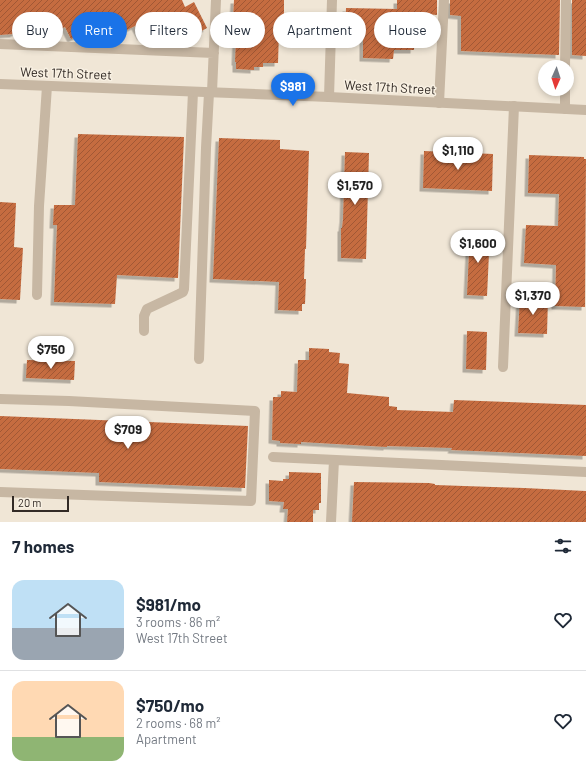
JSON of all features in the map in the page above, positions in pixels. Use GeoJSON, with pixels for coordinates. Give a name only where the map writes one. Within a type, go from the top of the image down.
{"type":"FeatureCollection","features":[{"type":"Feature","properties":{"kind":"street"},"geometry":{"type":"LineString","coordinates":[[199,359],[206,148],[214,53],[216,0]]}},
{"type":"Feature","properties":{"kind":"street"},"geometry":{"type":"LineString","coordinates":[[329,97],[332,0]]}},
{"type":"Feature","properties":{"kind":"street"},"geometry":{"type":"LineString","coordinates":[[439,103],[444,0]]}},
{"type":"Feature","properties":{"kind":"street"},"geometry":{"type":"LineString","coordinates":[[565,60],[566,0]]}},
{"type":"Feature","properties":{"kind":"street"},"geometry":{"type":"LineString","coordinates":[[0,44],[214,53]]}},
{"type":"Feature","properties":{"kind":"street","name":"West 17th Street"},"geometry":{"type":"LineString","coordinates":[[0,84],[329,97],[586,110]]}},
{"type":"Feature","properties":{"kind":"street"},"geometry":{"type":"LineString","coordinates":[[37,295],[39,206],[47,86]]}},
{"type":"Feature","properties":{"kind":"street"},"geometry":{"type":"LineString","coordinates":[[144,331],[144,316],[147,309],[183,292],[184,288],[193,92]]}},
{"type":"Feature","properties":{"kind":"street"},"geometry":{"type":"LineString","coordinates":[[565,96],[565,109]]}},
{"type":"Feature","properties":{"kind":"street"},"geometry":{"type":"LineString","coordinates":[[502,367],[514,106]]}},
{"type":"Feature","properties":{"kind":"street"},"geometry":{"type":"LineString","coordinates":[[0,399],[69,401],[255,411],[251,501],[0,492]]}},
{"type":"Feature","properties":{"kind":"street"},"geometry":{"type":"LineString","coordinates":[[273,457],[586,472]]}},
{"type":"Feature","properties":{"kind":"street"},"geometry":{"type":"LineString","coordinates":[[331,522],[334,460]]}},
{"type":"Feature","properties":{"kind":"building"},"geometry":{"type":"Polygon","coordinates":[[[0,0],[182,0],[185,7],[194,2],[199,12],[135,12],[135,26],[127,30],[127,12],[71,12],[71,39],[65,27],[63,28],[63,12],[12,12],[12,34],[0,35],[0,0]]]}},
{"type":"Feature","properties":{"kind":"building"},"geometry":{"type":"Polygon","coordinates":[[[234,0],[284,0],[284,12],[273,12],[273,48],[278,48],[278,63],[263,63],[263,67],[254,67],[254,70],[236,69],[236,48],[265,48],[265,12],[233,12],[234,0]]]}},
{"type":"Feature","properties":{"kind":"building"},"geometry":{"type":"Polygon","coordinates":[[[397,0],[437,0],[437,12],[374,12],[374,48],[414,48],[414,50],[394,50],[393,59],[363,58],[363,48],[366,48],[366,12],[346,12],[346,8],[397,9],[397,0]]]}},
{"type":"Feature","properties":{"kind":"building"},"geometry":{"type":"Polygon","coordinates":[[[450,0],[560,0],[559,55],[461,51],[461,16],[450,15],[450,0]]]}},
{"type":"Feature","properties":{"kind":"building"},"geometry":{"type":"Polygon","coordinates":[[[572,0],[586,0],[586,56],[572,55],[572,0]]]}},
{"type":"Feature","properties":{"kind":"building"},"geometry":{"type":"Polygon","coordinates":[[[202,18],[207,28],[202,31],[202,18]]]}},
{"type":"Feature","properties":{"kind":"building"},"geometry":{"type":"Polygon","coordinates":[[[78,134],[184,137],[178,278],[117,275],[115,304],[54,302],[57,225],[53,225],[54,205],[75,205],[78,134]]]}},
{"type":"Feature","properties":{"kind":"building"},"geometry":{"type":"Polygon","coordinates":[[[219,138],[280,140],[280,149],[309,151],[304,279],[306,279],[305,304],[302,304],[302,311],[278,310],[279,282],[213,279],[219,138]]]}},
{"type":"Feature","properties":{"kind":"building"},"geometry":{"type":"Polygon","coordinates":[[[424,151],[493,154],[492,191],[423,188],[424,151]]]}},
{"type":"Feature","properties":{"kind":"building"},"geometry":{"type":"Polygon","coordinates":[[[345,152],[369,153],[366,259],[341,258],[345,152]]]}},
{"type":"Feature","properties":{"kind":"building"},"geometry":{"type":"Polygon","coordinates":[[[529,155],[584,157],[584,159],[586,159],[585,307],[555,306],[556,265],[524,263],[526,225],[558,226],[559,194],[528,193],[529,155]]]}},
{"type":"Feature","properties":{"kind":"building"},"geometry":{"type":"Polygon","coordinates":[[[0,202],[16,203],[14,247],[23,248],[20,300],[0,299],[0,202]]]}},
{"type":"Feature","properties":{"kind":"building"},"geometry":{"type":"Polygon","coordinates":[[[470,231],[490,232],[487,296],[467,295],[470,231]]]}},
{"type":"Feature","properties":{"kind":"building"},"geometry":{"type":"Polygon","coordinates":[[[520,297],[548,298],[547,334],[518,333],[520,297]]]}},
{"type":"Feature","properties":{"kind":"building"},"geometry":{"type":"Polygon","coordinates":[[[467,331],[487,332],[486,370],[466,369],[467,331]]]}},
{"type":"Feature","properties":{"kind":"building"},"geometry":{"type":"Polygon","coordinates":[[[309,348],[329,349],[329,352],[340,353],[339,363],[349,364],[347,393],[389,397],[389,406],[397,407],[397,410],[453,412],[454,400],[586,405],[586,456],[451,450],[452,448],[387,447],[301,442],[301,444],[280,443],[280,441],[272,440],[273,397],[281,397],[281,391],[297,392],[298,360],[309,360],[309,348]]]}},
{"type":"Feature","properties":{"kind":"building"},"geometry":{"type":"Polygon","coordinates":[[[27,360],[75,361],[74,380],[26,378],[27,360]]]}},
{"type":"Feature","properties":{"kind":"building"},"geometry":{"type":"Polygon","coordinates":[[[0,416],[248,426],[245,488],[99,482],[99,473],[0,469],[0,416]]]}},
{"type":"Feature","properties":{"kind":"building"},"geometry":{"type":"Polygon","coordinates":[[[289,472],[321,473],[321,503],[319,503],[319,510],[313,510],[313,522],[287,522],[288,509],[283,509],[284,502],[269,501],[269,480],[283,481],[283,479],[289,479],[289,472]]]}},
{"type":"Feature","properties":{"kind":"building"},"geometry":{"type":"Polygon","coordinates":[[[354,482],[429,483],[435,485],[586,491],[586,522],[352,522],[354,482]]]}}]}
